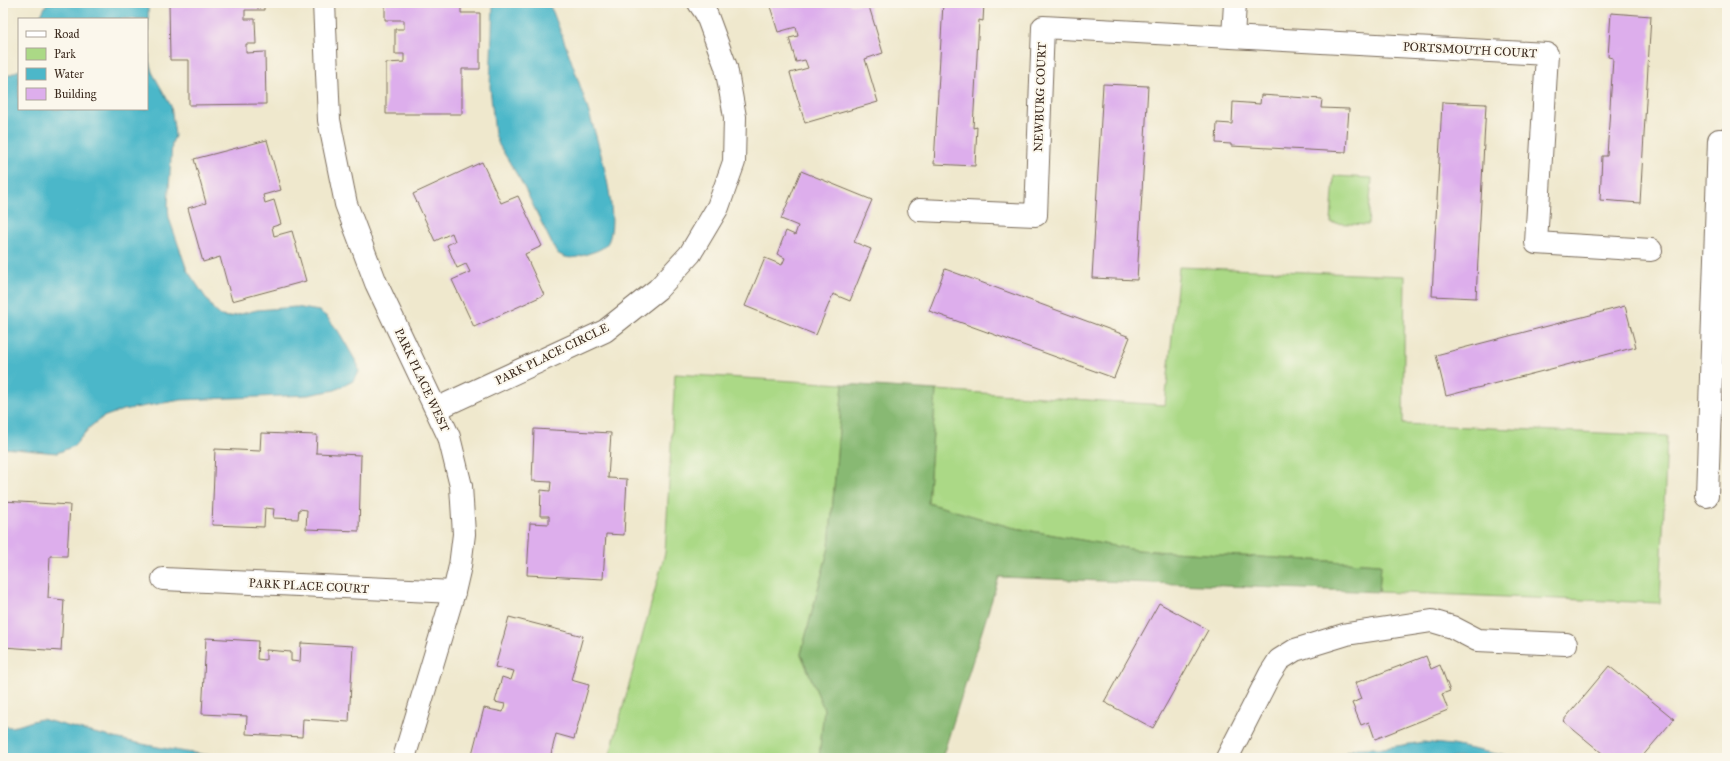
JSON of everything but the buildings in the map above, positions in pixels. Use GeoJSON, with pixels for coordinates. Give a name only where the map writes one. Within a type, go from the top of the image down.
{"type":"FeatureCollection","features":[{"type":"Feature","properties":{"kind":"street","name":"PARK PLACE WEST"},"geometry":{"type":"LineString","coordinates":[[324,3],[329,120],[346,204],[376,282],[449,437],[462,486],[464,534],[454,592],[404,758]]}},
{"type":"Feature","properties":{"kind":"street","name":"PARK PLACE CIRCLE"},"geometry":{"type":"LineString","coordinates":[[436,409],[605,331],[658,289],[690,254],[718,207],[734,162],[736,117],[726,66],[706,13],[699,3]]}},
{"type":"Feature","properties":{"kind":"street"},"geometry":{"type":"LineString","coordinates":[[1233,37],[1234,3]]}},
{"type":"Feature","properties":{"kind":"street","name":"NEWBURG COURT"},"geometry":{"type":"LineString","coordinates":[[918,210],[1036,215],[1043,27],[1233,37]]}},
{"type":"Feature","properties":{"kind":"street","name":"PORTSMOUTH COURT"},"geometry":{"type":"LineString","coordinates":[[1233,37],[1548,54],[1536,243],[1651,250]]}},
{"type":"Feature","properties":{"kind":"street"},"geometry":{"type":"LineString","coordinates":[[1707,496],[1719,140],[1727,140]]}},
{"type":"Feature","properties":{"kind":"street","name":"PARK PLACE COURT"},"geometry":{"type":"LineString","coordinates":[[163,579],[454,592]]}},
{"type":"Feature","properties":{"kind":"street"},"geometry":{"type":"LineString","coordinates":[[1227,758],[1270,674],[1279,660],[1295,650],[1347,634],[1432,621],[1452,627],[1477,640],[1566,644]]}},
{"type":"Feature","properties":{"kind":"green space"},"geometry":{"type":"Polygon","coordinates":[[[1334,176],[1372,178],[1368,225],[1331,223],[1334,176]]]}},
{"type":"Feature","properties":{"kind":"green space"},"geometry":{"type":"Polygon","coordinates":[[[1179,267],[1405,276],[1403,424],[1667,436],[1660,603],[1379,592],[1381,564],[1136,550],[1010,527],[928,503],[936,390],[1165,405],[1179,267]]]}},
{"type":"Feature","properties":{"kind":"green space"},"geometry":{"type":"Polygon","coordinates":[[[675,374],[843,384],[829,547],[801,654],[824,709],[819,758],[609,758],[665,553],[675,374]]]}},
{"type":"Feature","properties":{"kind":"green space"},"geometry":{"type":"Polygon","coordinates":[[[843,384],[936,390],[928,503],[1010,527],[1136,550],[1381,564],[1379,592],[999,577],[942,758],[819,758],[824,709],[801,654],[829,547],[843,384]]]}},
{"type":"Feature","properties":{"kind":"water"},"geometry":{"type":"Polygon","coordinates":[[[47,3],[148,3],[149,61],[152,72],[171,106],[175,136],[172,143],[168,205],[169,218],[187,270],[214,310],[221,316],[229,317],[257,310],[296,307],[319,311],[327,317],[339,332],[358,365],[359,372],[353,381],[335,390],[308,395],[181,400],[123,410],[103,417],[90,427],[74,446],[57,453],[3,448],[3,78],[18,70],[18,110],[148,110],[148,18],[40,18],[47,3]]]}},
{"type":"Feature","properties":{"kind":"water"},"geometry":{"type":"Polygon","coordinates":[[[493,3],[548,3],[553,12],[571,60],[603,161],[612,220],[608,243],[598,250],[572,258],[564,257],[556,252],[522,183],[499,145],[495,134],[490,87],[493,3]]]}},
{"type":"Feature","properties":{"kind":"water"},"geometry":{"type":"Polygon","coordinates":[[[42,719],[89,732],[161,748],[234,758],[3,758],[3,726],[13,727],[42,719]]]}},
{"type":"Feature","properties":{"kind":"water"},"geometry":{"type":"Polygon","coordinates":[[[1423,742],[1452,745],[1516,758],[1344,758],[1346,752],[1358,748],[1384,748],[1423,742]]]}}]}
